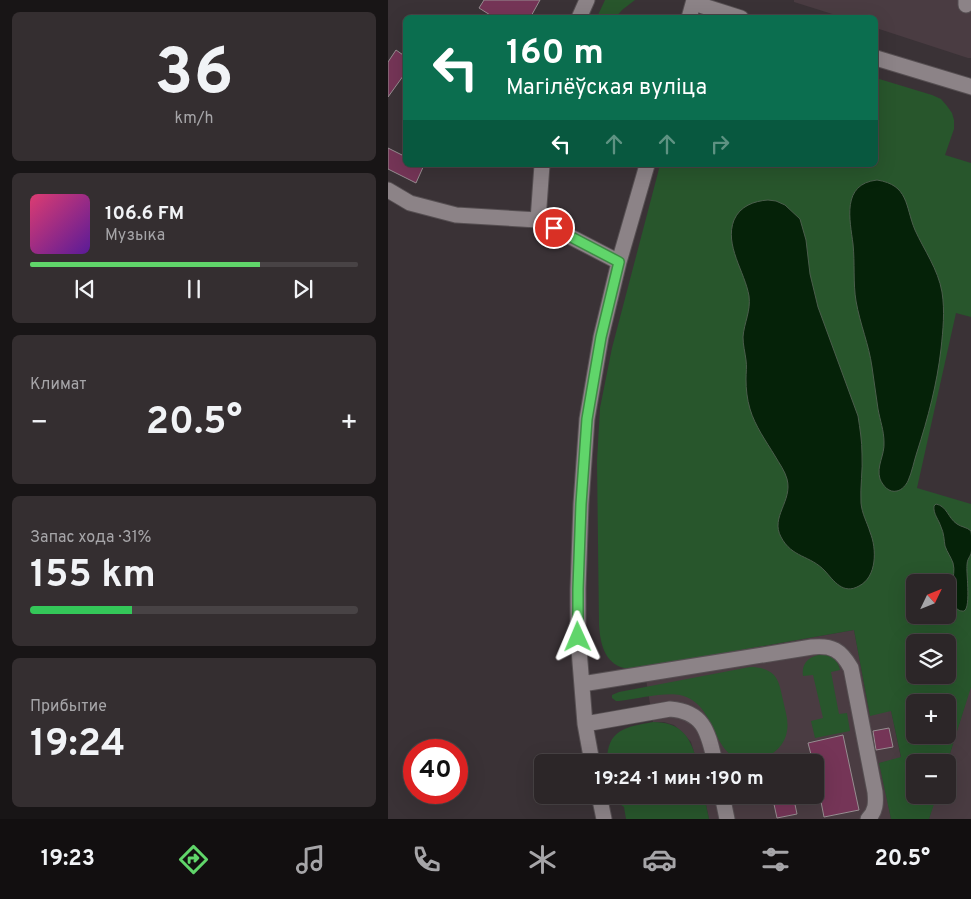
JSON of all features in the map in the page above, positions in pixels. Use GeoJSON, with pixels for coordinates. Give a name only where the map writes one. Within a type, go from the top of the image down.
{"type":"FeatureCollection","features":[{"type":"Feature","properties":{"kind":"street"},"geometry":{"type":"LineString","coordinates":[[580,15],[587,0]]}},
{"type":"Feature","properties":{"kind":"street"},"geometry":{"type":"LineString","coordinates":[[692,7],[728,15]]}},
{"type":"Feature","properties":{"kind":"street"},"geometry":{"type":"LineString","coordinates":[[878,59],[972,86]]}},
{"type":"Feature","properties":{"kind":"street"},"geometry":{"type":"LineString","coordinates":[[538,220],[542,167]]}},
{"type":"Feature","properties":{"kind":"street"},"geometry":{"type":"LineString","coordinates":[[591,754],[585,724],[578,637],[581,504],[587,419],[601,337],[619,262],[646,167]]}},
{"type":"Feature","properties":{"kind":"street"},"geometry":{"type":"LineString","coordinates":[[388,190],[410,203],[456,215],[538,220],[619,262]]}},
{"type":"Feature","properties":{"kind":"street"},"geometry":{"type":"LineString","coordinates":[[582,684],[812,647],[829,647],[836,650],[843,655],[851,668],[875,792],[875,808],[868,819]]}},
{"type":"Feature","properties":{"kind":"street"},"geometry":{"type":"LineString","coordinates":[[585,724],[670,709],[681,710],[693,715],[701,723],[708,735],[713,754]]}},
{"type":"Feature","properties":{"kind":"street"},"geometry":{"type":"LineString","coordinates":[[601,804],[604,819]]}},
{"type":"Feature","properties":{"kind":"street"},"geometry":{"type":"LineString","coordinates":[[724,804],[727,819]]}},
{"type":"Feature","properties":{"kind":"shaded area"},"geometry":{"type":"Polygon","coordinates":[[[605,0],[635,0],[618,15],[598,15],[605,0]]]}},
{"type":"Feature","properties":{"kind":"shaded area"},"geometry":{"type":"Polygon","coordinates":[[[794,0],[971,0],[971,58],[878,29],[878,15],[836,15],[794,2],[794,0]]]}},
{"type":"Feature","properties":{"kind":"shaded area"},"geometry":{"type":"Polygon","coordinates":[[[878,79],[941,99],[952,113],[954,120],[954,129],[945,155],[971,163],[971,317],[956,313],[917,488],[971,504],[972,684],[956,735],[956,694],[906,694],[906,744],[953,744],[950,754],[906,754],[906,804],[934,804],[929,819],[891,819],[879,763],[901,757],[891,711],[870,716],[854,630],[644,667],[624,668],[612,662],[604,651],[599,625],[597,461],[600,408],[612,348],[659,167],[878,167],[878,79]]]}},
{"type":"Feature","properties":{"kind":"shaded area"},"geometry":{"type":"Polygon","coordinates":[[[877,180],[895,187],[904,198],[915,230],[937,275],[942,292],[943,306],[943,328],[935,388],[908,481],[905,486],[894,491],[889,490],[885,486],[879,474],[884,438],[871,359],[856,301],[854,251],[850,224],[850,204],[853,196],[858,188],[866,183],[877,180]]]}},
{"type":"Feature","properties":{"kind":"shaded area"},"geometry":{"type":"Polygon","coordinates":[[[768,200],[785,205],[800,219],[806,240],[810,274],[818,307],[858,416],[862,449],[861,503],[874,546],[874,562],[865,582],[853,588],[848,589],[839,586],[819,566],[790,549],[781,537],[778,523],[787,495],[787,479],[758,427],[748,402],[743,337],[749,307],[749,296],[733,249],[732,229],[734,220],[740,211],[753,203],[768,200]]]}},
{"type":"Feature","properties":{"kind":"shaded area"},"geometry":{"type":"Polygon","coordinates":[[[936,504],[943,507],[951,519],[971,531],[971,554],[967,565],[968,600],[965,610],[962,611],[956,608],[956,574],[954,574],[952,561],[945,546],[942,529],[934,512],[936,504]]]}},
{"type":"Feature","properties":{"kind":"shaded area"},"geometry":{"type":"Polygon","coordinates":[[[854,630],[870,715],[891,710],[901,758],[880,763],[891,819],[709,819],[706,804],[824,804],[824,754],[695,754],[691,742],[674,725],[664,722],[653,722],[644,667],[854,630]]]}},
{"type":"Feature","properties":{"kind":"shaded area"},"geometry":{"type":"Polygon","coordinates":[[[823,654],[834,659],[838,664],[840,670],[831,672],[839,714],[847,713],[850,731],[815,738],[811,721],[823,718],[813,675],[803,676],[803,667],[810,658],[823,654]]]}},
{"type":"Feature","properties":{"kind":"shaded area"},"geometry":{"type":"Polygon","coordinates":[[[750,667],[760,668],[772,673],[780,687],[787,719],[786,736],[772,754],[730,754],[722,745],[703,710],[693,701],[674,694],[616,701],[612,698],[612,695],[619,692],[750,667]]]}},
{"type":"Feature","properties":{"kind":"shaded area"},"geometry":{"type":"Polygon","coordinates":[[[971,685],[971,819],[929,819],[933,804],[956,804],[956,754],[950,754],[953,744],[956,744],[956,734],[971,685]]]}},
{"type":"Feature","properties":{"kind":"shaded area"},"geometry":{"type":"Polygon","coordinates":[[[653,722],[678,728],[688,738],[695,754],[608,754],[614,736],[634,726],[653,722]]]}},
{"type":"Feature","properties":{"kind":"shaded area"},"geometry":{"type":"Polygon","coordinates":[[[620,804],[706,804],[709,819],[626,819],[624,807],[620,804]]]}},
{"type":"Feature","properties":{"kind":"building"},"geometry":{"type":"Polygon","coordinates":[[[484,0],[540,0],[532,15],[490,15],[479,8],[484,0]]]}},
{"type":"Feature","properties":{"kind":"building"},"geometry":{"type":"Polygon","coordinates":[[[396,50],[403,55],[403,76],[388,97],[388,62],[396,50]]]}},
{"type":"Feature","properties":{"kind":"building"},"geometry":{"type":"Polygon","coordinates":[[[388,148],[403,156],[403,167],[423,167],[416,183],[388,169],[388,148]]]}},
{"type":"Feature","properties":{"kind":"building"},"geometry":{"type":"Polygon","coordinates":[[[889,728],[893,747],[876,750],[873,731],[889,728]]]}},
{"type":"Feature","properties":{"kind":"building"},"geometry":{"type":"Polygon","coordinates":[[[843,735],[859,810],[824,817],[821,804],[824,804],[824,754],[811,754],[808,743],[843,735]]]}},
{"type":"Feature","properties":{"kind":"building"},"geometry":{"type":"Polygon","coordinates":[[[774,804],[795,804],[797,814],[777,818],[774,804]]]}},
{"type":"Feature","properties":{"kind":"route"},"geometry":{"type":"LineString","coordinates":[[554,228],[619,262],[601,337],[587,419],[581,504],[578,637]]}}]}
